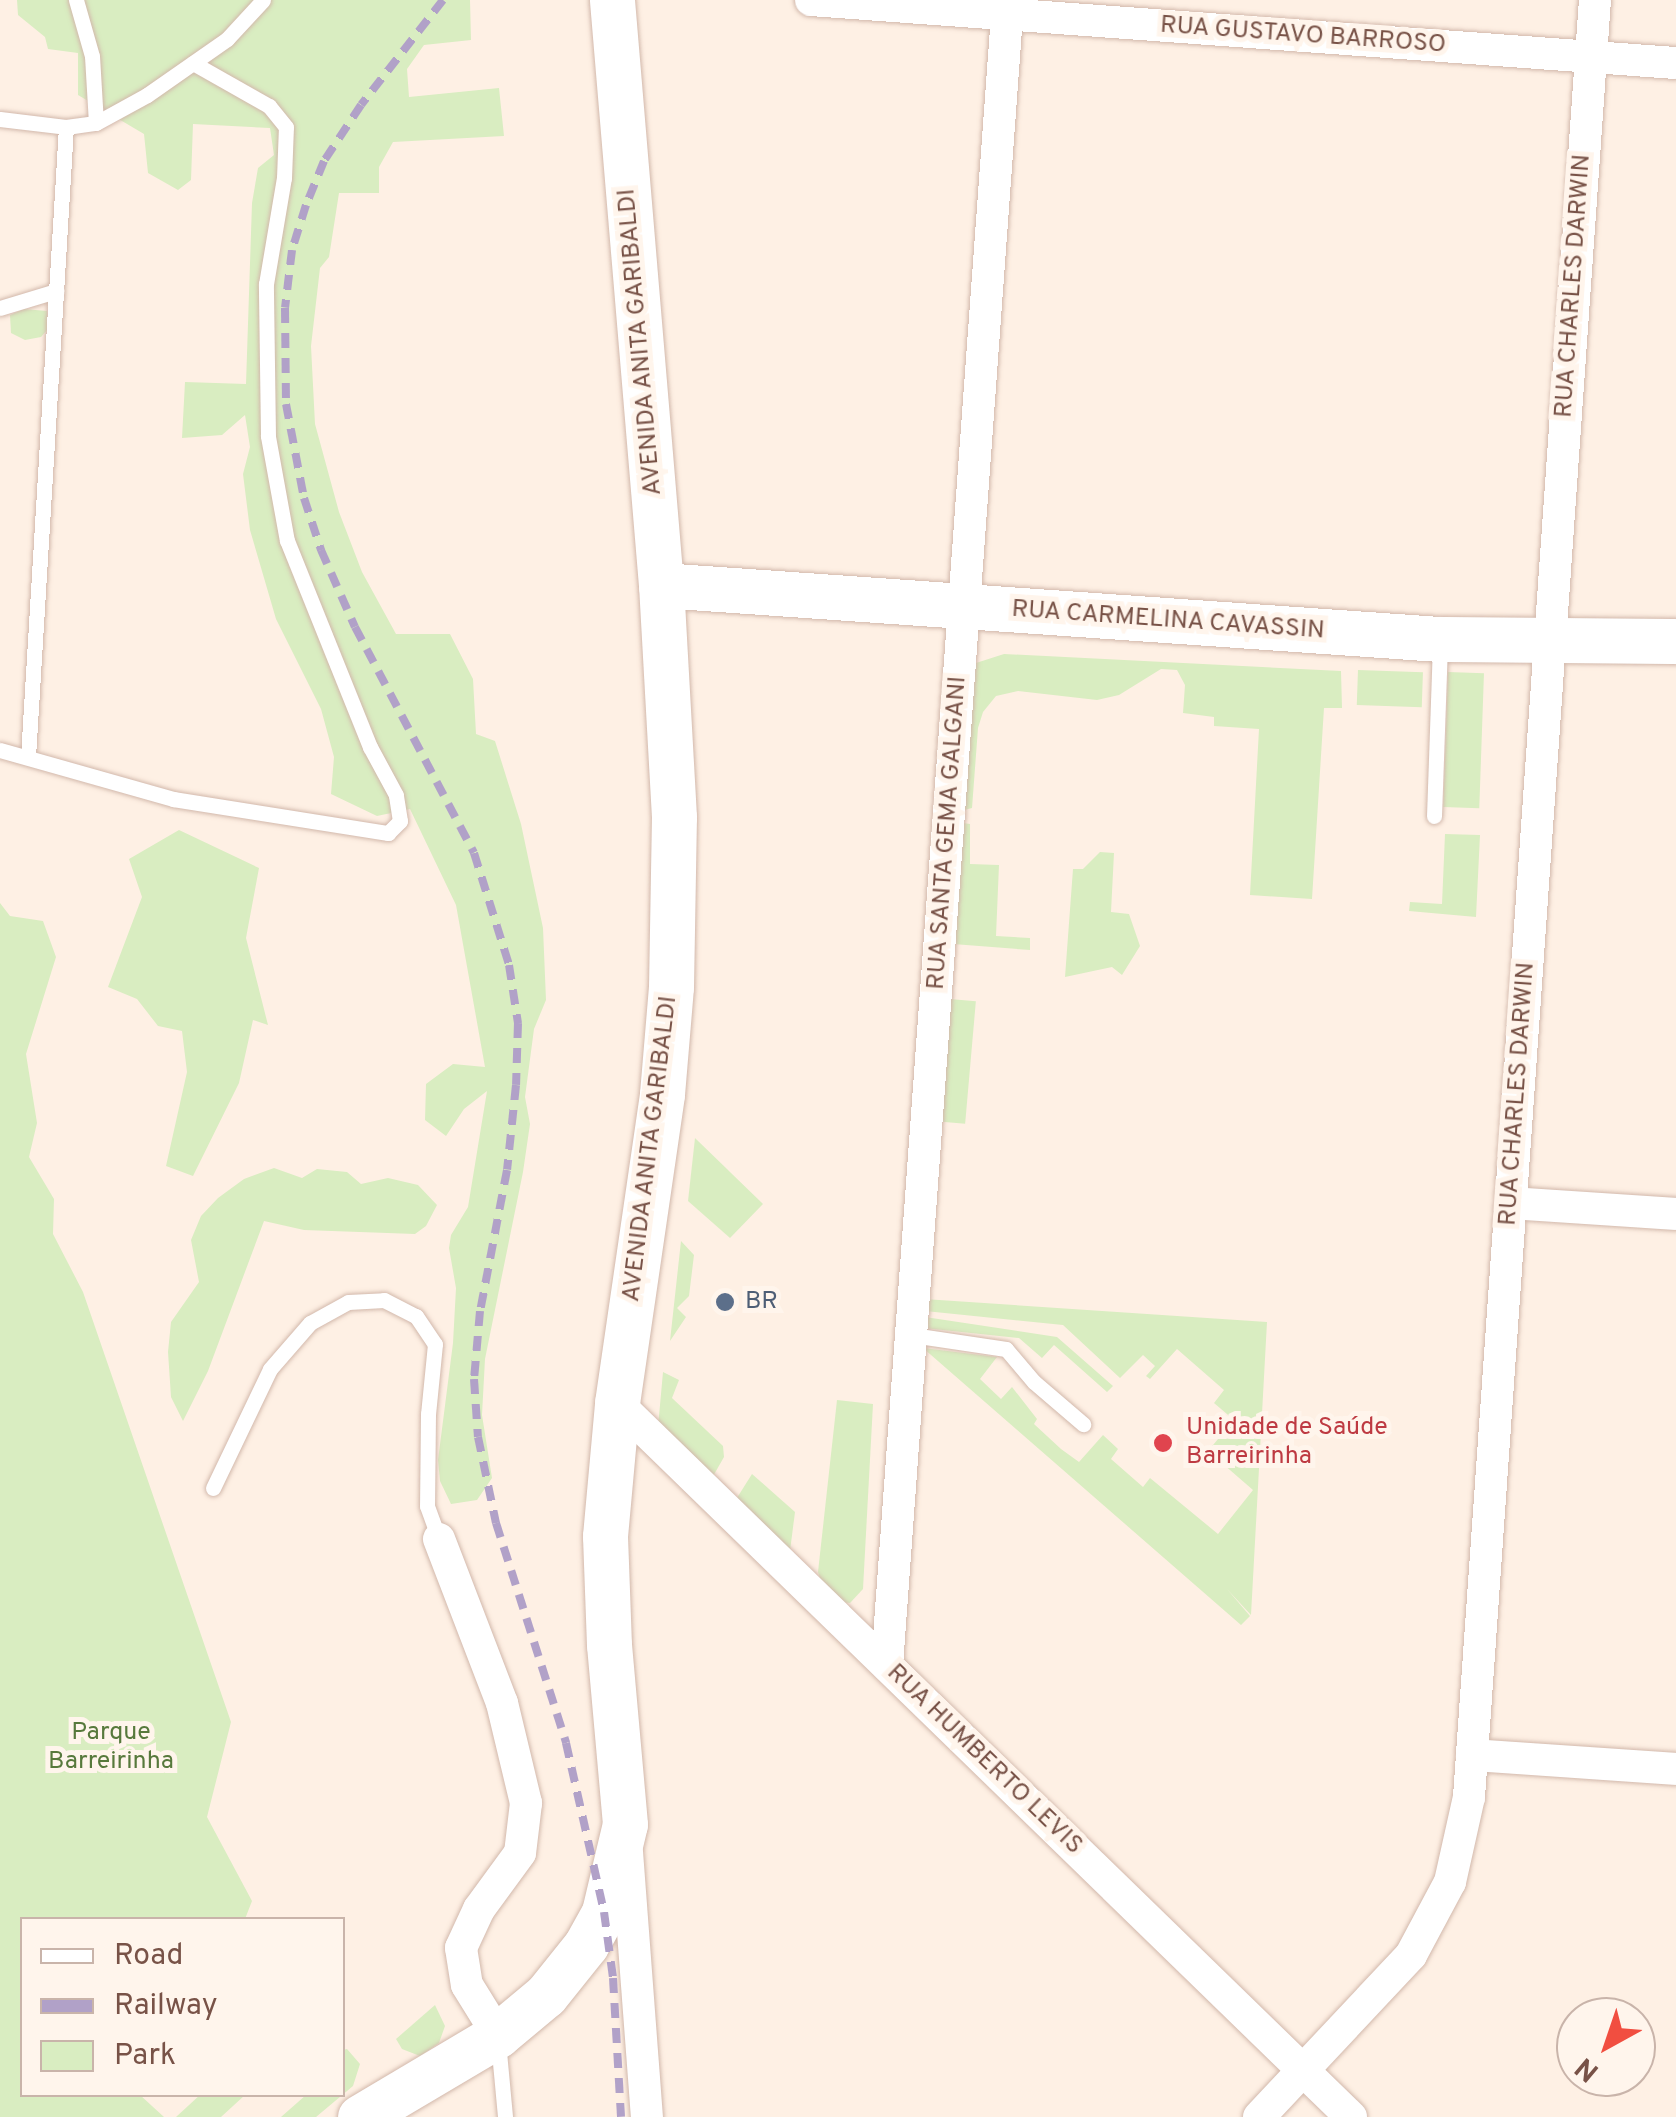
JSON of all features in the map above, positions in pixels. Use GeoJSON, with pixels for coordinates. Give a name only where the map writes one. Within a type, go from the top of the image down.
{"type":"FeatureCollection","features":[{"type":"Feature","properties":{"kind":"main road","name":"AVENIDA ANITA GARIBALDI"},"geometry":{"type":"LineString","coordinates":[[360,2117],[498,2035],[546,1995],[586,1945],[608,1899],[625,1824],[605,1588],[617,1403],[662,1094],[671,987],[674,817],[661,586],[612,0]]}},
{"type":"Feature","properties":{"kind":"main road","name":"RUA CARMELINA CAVASSIN"},"geometry":{"type":"LineString","coordinates":[[661,586],[1440,639],[1549,637],[1676,642]]}},
{"type":"Feature","properties":{"kind":"street","name":"RUA GUSTAVO BARROSO"},"geometry":{"type":"LineString","coordinates":[[811,0],[1008,7],[1676,63]]}},
{"type":"Feature","properties":{"kind":"street","name":"RUA CHARLES DARWIN"},"geometry":{"type":"LineString","coordinates":[[1259,2117],[1383,1988],[1433,1921],[1462,1840],[1472,1755],[1595,0]]}},
{"type":"Feature","properties":{"kind":"street","name":"RUA SANTA GEMA GALGANI"},"geometry":{"type":"LineString","coordinates":[[887,1666],[1008,7]]}},
{"type":"Feature","properties":{"kind":"street"},"geometry":{"type":"LineString","coordinates":[[1511,1203],[1676,1214]]}},
{"type":"Feature","properties":{"kind":"street","name":"RUA HUMBERTO LEVIS"},"geometry":{"type":"LineString","coordinates":[[617,1403],[1351,2117]]}},
{"type":"Feature","properties":{"kind":"street"},"geometry":{"type":"LineString","coordinates":[[439,1539],[512,1734],[526,1803],[520,1853],[478,1910],[462,1948],[467,1985],[498,2035]]}},
{"type":"Feature","properties":{"kind":"street"},"geometry":{"type":"LineString","coordinates":[[1472,1755],[1676,1769]]}},
{"type":"Feature","properties":{"kind":"street"},"geometry":{"type":"LineString","coordinates":[[625,1824],[647,2117]]}},
{"type":"Feature","properties":{"kind":"lane"},"geometry":{"type":"LineString","coordinates":[[76,0],[92,56],[96,123]]}},
{"type":"Feature","properties":{"kind":"lane"},"geometry":{"type":"LineString","coordinates":[[0,119],[66,126],[96,123],[228,39],[264,0]]}},
{"type":"Feature","properties":{"kind":"lane"},"geometry":{"type":"LineString","coordinates":[[0,750],[173,799],[388,833],[400,820],[396,795],[370,747],[287,541],[268,436],[266,284],[284,178],[286,127],[269,106],[194,63]]}},
{"type":"Feature","properties":{"kind":"lane"},"geometry":{"type":"LineString","coordinates":[[28,758],[66,126]]}},
{"type":"Feature","properties":{"kind":"lane"},"geometry":{"type":"LineString","coordinates":[[0,308],[56,291]]}},
{"type":"Feature","properties":{"kind":"lane"},"geometry":{"type":"LineString","coordinates":[[1434,816],[1440,639]]}},
{"type":"Feature","properties":{"kind":"lane"},"geometry":{"type":"LineString","coordinates":[[213,1488],[270,1369],[310,1322],[348,1302],[384,1300],[416,1316],[436,1344],[428,1414],[427,1506],[439,1539]]}},
{"type":"Feature","properties":{"kind":"lane"},"geometry":{"type":"LineString","coordinates":[[912,1335],[1006,1349],[1034,1382],[1082,1424]]}},
{"type":"Feature","properties":{"kind":"lane"},"geometry":{"type":"LineString","coordinates":[[498,2035],[504,2117]]}},
{"type":"Feature","properties":{"kind":"green space"},"geometry":{"type":"Polygon","coordinates":[[[17,0],[470,0],[471,40],[424,45],[407,69],[409,97],[499,88],[504,136],[393,142],[379,167],[379,193],[339,193],[329,257],[320,268],[311,346],[315,424],[339,512],[362,572],[396,634],[450,634],[473,679],[476,734],[495,741],[521,824],[543,928],[546,1000],[534,1029],[525,1097],[530,1124],[485,1359],[482,1415],[492,1478],[477,1500],[451,1504],[440,1481],[438,1460],[456,1288],[449,1248],[451,1235],[468,1207],[487,1091],[464,1109],[446,1136],[425,1120],[426,1084],[453,1064],[485,1067],[456,905],[410,809],[377,816],[331,794],[334,757],[321,709],[276,619],[250,530],[243,474],[250,447],[245,415],[222,435],[182,438],[185,382],[246,384],[252,203],[258,168],[274,155],[270,128],[193,124],[191,180],[178,190],[148,173],[144,134],[78,95],[78,53],[48,49],[45,37],[18,15],[17,0]]]}},
{"type":"Feature","properties":{"kind":"green space"},"geometry":{"type":"Polygon","coordinates":[[[24,309],[47,311],[48,329],[41,337],[25,340],[11,333],[10,315],[24,309]]]}},
{"type":"Feature","properties":{"kind":"green space"},"geometry":{"type":"Polygon","coordinates":[[[1004,654],[1341,671],[1342,708],[1324,708],[1312,899],[1250,895],[1259,729],[1214,726],[1214,717],[1183,713],[1185,685],[1177,670],[1161,669],[1119,695],[1097,700],[1018,691],[996,696],[983,712],[978,728],[972,808],[964,810],[976,663],[1004,654]]]}},
{"type":"Feature","properties":{"kind":"green space"},"geometry":{"type":"Polygon","coordinates":[[[1358,670],[1423,672],[1422,707],[1357,705],[1358,670]]]}},
{"type":"Feature","properties":{"kind":"green space"},"geometry":{"type":"Polygon","coordinates":[[[1448,672],[1484,673],[1479,808],[1443,807],[1448,672]]]}},
{"type":"Feature","properties":{"kind":"green space"},"geometry":{"type":"Polygon","coordinates":[[[963,823],[970,824],[970,864],[999,865],[996,936],[1030,938],[1030,950],[953,944],[963,823]]]}},
{"type":"Feature","properties":{"kind":"green space"},"geometry":{"type":"Polygon","coordinates":[[[179,830],[259,868],[246,938],[268,1025],[253,1020],[239,1083],[193,1176],[166,1166],[187,1072],[182,1031],[158,1026],[137,999],[108,987],[142,897],[129,859],[179,830]]]}},
{"type":"Feature","properties":{"kind":"green space"},"geometry":{"type":"Polygon","coordinates":[[[1445,834],[1480,835],[1476,917],[1409,911],[1410,902],[1442,904],[1445,834]]]}},
{"type":"Feature","properties":{"kind":"green space"},"geometry":{"type":"Polygon","coordinates":[[[1100,852],[1114,853],[1111,912],[1129,914],[1140,946],[1122,975],[1112,967],[1065,977],[1073,869],[1083,869],[1100,852]]]}},
{"type":"Feature","properties":{"kind":"green space","name":"Parque Barreirinha"},"geometry":{"type":"Polygon","coordinates":[[[0,903],[10,916],[43,921],[56,957],[26,1054],[37,1123],[29,1157],[54,1199],[53,1234],[83,1292],[231,1722],[207,1817],[252,1901],[246,1917],[20,1917],[20,2097],[142,2097],[164,2117],[0,2117],[0,903]]]}},
{"type":"Feature","properties":{"kind":"green space"},"geometry":{"type":"Polygon","coordinates":[[[938,998],[976,1001],[965,1124],[927,1121],[938,998]]]}},
{"type":"Feature","properties":{"kind":"green space"},"geometry":{"type":"Polygon","coordinates":[[[695,1138],[763,1204],[730,1238],[688,1201],[695,1138]]]}},
{"type":"Feature","properties":{"kind":"green space"},"geometry":{"type":"Polygon","coordinates":[[[274,1168],[302,1178],[317,1169],[347,1172],[361,1184],[388,1178],[418,1185],[437,1205],[426,1226],[415,1234],[304,1230],[264,1221],[208,1371],[183,1421],[171,1397],[168,1352],[171,1322],[199,1282],[191,1240],[201,1216],[218,1198],[244,1179],[274,1168]]]}},
{"type":"Feature","properties":{"kind":"green space"},"geometry":{"type":"Polygon","coordinates":[[[681,1241],[694,1255],[689,1296],[677,1308],[686,1317],[670,1341],[681,1241]]]}},
{"type":"Feature","properties":{"kind":"green space"},"geometry":{"type":"Polygon","coordinates":[[[924,1299],[1267,1322],[1251,1615],[1227,1589],[1250,1616],[1241,1625],[923,1348],[997,1357],[980,1379],[1001,1399],[1012,1387],[1037,1419],[1034,1424],[1061,1449],[1079,1462],[1103,1435],[1118,1449],[1111,1459],[1143,1487],[1150,1478],[1218,1534],[1253,1490],[1208,1451],[1234,1420],[1214,1403],[1224,1390],[1177,1349],[1150,1379],[1146,1376],[1155,1366],[1143,1355],[1120,1378],[1063,1325],[925,1311],[924,1299]]]}},
{"type":"Feature","properties":{"kind":"green space"},"geometry":{"type":"Polygon","coordinates":[[[925,1317],[1057,1337],[1113,1386],[1107,1392],[1054,1345],[1042,1358],[1019,1338],[924,1328],[925,1317]]]}},
{"type":"Feature","properties":{"kind":"green space"},"geometry":{"type":"Polygon","coordinates":[[[663,1372],[679,1380],[672,1398],[723,1446],[724,1457],[712,1478],[658,1427],[663,1372]]]}},
{"type":"Feature","properties":{"kind":"green space"},"geometry":{"type":"Polygon","coordinates":[[[837,1400],[873,1404],[863,1589],[850,1603],[841,1602],[821,1581],[818,1572],[837,1400]]]}},
{"type":"Feature","properties":{"kind":"green space"},"geometry":{"type":"Polygon","coordinates":[[[752,1474],[795,1512],[790,1551],[735,1501],[752,1474]]]}},
{"type":"Feature","properties":{"kind":"green space"},"geometry":{"type":"Polygon","coordinates":[[[435,2005],[445,2026],[439,2043],[420,2056],[402,2049],[396,2039],[435,2005]]]}},
{"type":"Feature","properties":{"kind":"green space"},"geometry":{"type":"Polygon","coordinates":[[[345,2050],[360,2064],[353,2086],[345,2093],[345,2050]]]}},
{"type":"Feature","properties":{"kind":"green space"},"geometry":{"type":"Polygon","coordinates":[[[198,2097],[243,2097],[221,2117],[176,2117],[198,2097]]]}},
{"type":"Feature","properties":{"kind":"green space"},"geometry":{"type":"Polygon","coordinates":[[[304,2097],[340,2097],[316,2117],[281,2117],[304,2097]]]}},
{"type":"Feature","properties":{"kind":"railway"},"geometry":{"type":"LineString","coordinates":[[443,0],[361,105],[324,161],[306,205],[292,250],[285,308],[286,404],[304,498],[321,550],[355,627],[474,853],[509,965],[518,1023],[516,1085],[507,1170],[480,1311],[474,1379],[478,1437],[496,1523],[566,1743],[604,1912],[613,1978],[621,2117]]}},
{"type":"Feature","properties":{"kind":"place","name":"BR"},"geometry":{"type":"Point","coordinates":[725,1302]}},
{"type":"Feature","properties":{"kind":"place","name":"Unidade de Saúde Barreirinha"},"geometry":{"type":"Point","coordinates":[1163,1443]}}]}
